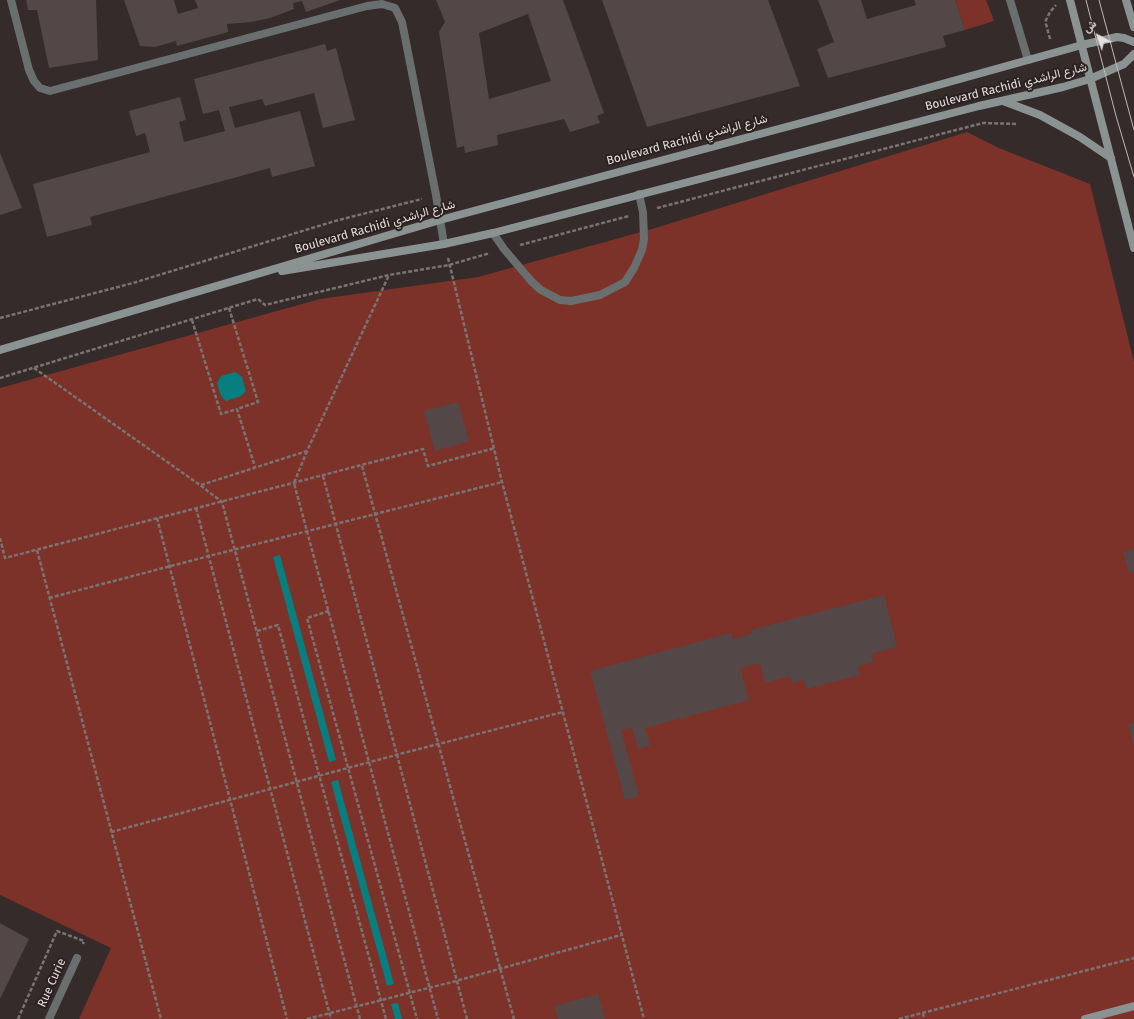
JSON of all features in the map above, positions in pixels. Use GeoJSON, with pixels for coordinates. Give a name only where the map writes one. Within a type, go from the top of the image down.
{"type":"FeatureCollection","features":[{"type":"Feature","properties":{"kind":"street"},"geometry":{"type":"LineString","coordinates":[[11,0],[29,70],[34,82],[40,88],[50,91],[367,6],[382,4],[395,8],[402,22],[444,244]]}},
{"type":"Feature","properties":{"kind":"street"},"geometry":{"type":"LineString","coordinates":[[1010,0],[1028,60]]}},
{"type":"Feature","properties":{"kind":"street"},"geometry":{"type":"LineString","coordinates":[[1070,0],[1134,248]]}},
{"type":"Feature","properties":{"kind":"street"},"geometry":{"type":"LineString","coordinates":[[1126,0],[1134,27]]}},
{"type":"Feature","properties":{"kind":"street","name":"Boulevard Rachidi شارع الراشدي"},"geometry":{"type":"LineString","coordinates":[[0,350],[440,220],[1082,45],[1116,37],[1134,42]]}},
{"type":"Feature","properties":{"kind":"street","name":"Boulevard Rachidi شارع الراشدي"},"geometry":{"type":"LineString","coordinates":[[248,277],[444,244],[493,233],[1003,100],[1063,87],[1090,79],[1124,64],[1134,54]]}},
{"type":"Feature","properties":{"kind":"street"},"geometry":{"type":"LineString","coordinates":[[1003,100],[1045,118],[1080,137],[1111,158]]}},
{"type":"Feature","properties":{"kind":"street"},"geometry":{"type":"LineString","coordinates":[[493,233],[504,249],[532,282],[541,290],[560,300],[571,301],[600,295],[625,282],[634,268],[642,250],[644,239],[643,212],[640,194]]}},
{"type":"Feature","properties":{"kind":"street","name":"Rue Curie"},"geometry":{"type":"LineString","coordinates":[[49,1019],[77,958]]}},
{"type":"Feature","properties":{"kind":"street"},"geometry":{"type":"LineString","coordinates":[[1085,1019],[1134,1006]]}},
{"type":"Feature","properties":{"kind":"path"},"geometry":{"type":"LineString","coordinates":[[1054,53],[1046,24],[1050,12],[1058,4]]}},
{"type":"Feature","properties":{"kind":"path"},"geometry":{"type":"LineString","coordinates":[[0,378],[258,300],[265,305],[389,275],[449,265],[643,212],[983,123],[1020,124]]}},
{"type":"Feature","properties":{"kind":"path"},"geometry":{"type":"LineString","coordinates":[[0,318],[133,283],[335,221],[436,196]]}},
{"type":"Feature","properties":{"kind":"path"},"geometry":{"type":"LineString","coordinates":[[444,244],[502,482],[644,1019]]}},
{"type":"Feature","properties":{"kind":"path"},"geometry":{"type":"LineString","coordinates":[[389,275],[307,451],[294,483],[438,1019]]}},
{"type":"Feature","properties":{"kind":"path"},"geometry":{"type":"LineString","coordinates":[[192,320],[221,414],[258,402],[228,308]]}},
{"type":"Feature","properties":{"kind":"path"},"geometry":{"type":"LineString","coordinates":[[34,368],[222,502],[298,782],[360,1019]]}},
{"type":"Feature","properties":{"kind":"path"},"geometry":{"type":"LineString","coordinates":[[237,409],[255,467]]}},
{"type":"Feature","properties":{"kind":"path"},"geometry":{"type":"LineString","coordinates":[[0,538],[5,558],[423,449],[428,466],[494,448]]}},
{"type":"Feature","properties":{"kind":"path"},"geometry":{"type":"LineString","coordinates":[[200,485],[307,451]]}},
{"type":"Feature","properties":{"kind":"path"},"geometry":{"type":"LineString","coordinates":[[362,466],[514,1019]]}},
{"type":"Feature","properties":{"kind":"path"},"geometry":{"type":"LineString","coordinates":[[323,476],[467,1019]]}},
{"type":"Feature","properties":{"kind":"path"},"geometry":{"type":"LineString","coordinates":[[49,598],[502,482]]}},
{"type":"Feature","properties":{"kind":"path"},"geometry":{"type":"LineString","coordinates":[[196,508],[331,1019]]}},
{"type":"Feature","properties":{"kind":"path"},"geometry":{"type":"LineString","coordinates":[[157,518],[287,1019]]}},
{"type":"Feature","properties":{"kind":"path"},"geometry":{"type":"LineString","coordinates":[[37,550],[161,1019]]}},
{"type":"Feature","properties":{"kind":"path"},"geometry":{"type":"LineString","coordinates":[[329,611],[307,618],[417,1019]]}},
{"type":"Feature","properties":{"kind":"path"},"geometry":{"type":"LineString","coordinates":[[257,631],[278,625],[386,1019]]}},
{"type":"Feature","properties":{"kind":"path"},"geometry":{"type":"LineString","coordinates":[[111,832],[369,762],[563,712]]}},
{"type":"Feature","properties":{"kind":"path"},"geometry":{"type":"LineString","coordinates":[[18,1019],[57,930],[84,942]]}},
{"type":"Feature","properties":{"kind":"path"},"geometry":{"type":"LineString","coordinates":[[307,1019],[501,969],[622,935]]}},
{"type":"Feature","properties":{"kind":"path"},"geometry":{"type":"LineString","coordinates":[[899,1019],[1134,958]]}},
{"type":"Feature","properties":{"kind":"path"},"geometry":{"type":"LineString","coordinates":[[923,1013],[924,1019]]}},
{"type":"Feature","properties":{"kind":"shaded area"},"geometry":{"type":"Polygon","coordinates":[[[955,0],[986,0],[994,21],[965,30],[955,0]]]}},
{"type":"Feature","properties":{"kind":"shaded area"},"geometry":{"type":"Polygon","coordinates":[[[967,132],[999,148],[1090,184],[1134,362],[1134,1019],[79,1019],[111,948],[0,895],[0,388],[320,299],[478,277],[652,229],[967,132]]]}},
{"type":"Feature","properties":{"kind":"water"},"geometry":{"type":"Polygon","coordinates":[[[235,372],[242,377],[246,391],[241,396],[226,401],[221,396],[217,383],[221,376],[235,372]]]}},
{"type":"Feature","properties":{"kind":"water"},"geometry":{"type":"Polygon","coordinates":[[[280,555],[336,760],[329,762],[273,557],[280,555]]]}},
{"type":"Feature","properties":{"kind":"water"},"geometry":{"type":"Polygon","coordinates":[[[338,780],[394,984],[387,986],[331,782],[338,780]]]}},
{"type":"Feature","properties":{"kind":"water"},"geometry":{"type":"Polygon","coordinates":[[[398,1003],[402,1019],[395,1019],[391,1004],[398,1003]]]}},
{"type":"Feature","properties":{"kind":"building"},"geometry":{"type":"Polygon","coordinates":[[[26,0],[96,0],[98,60],[49,68],[37,10],[28,10],[26,0]]]}},
{"type":"Feature","properties":{"kind":"building"},"geometry":{"type":"Polygon","coordinates":[[[124,0],[174,0],[178,14],[198,8],[195,0],[340,0],[306,12],[302,1],[293,3],[294,9],[270,18],[251,22],[227,24],[228,32],[177,46],[176,41],[155,47],[140,46],[124,0]]]}},
{"type":"Feature","properties":{"kind":"building"},"geometry":{"type":"Polygon","coordinates":[[[436,0],[563,0],[604,113],[597,116],[600,123],[570,132],[564,119],[497,135],[498,145],[465,153],[464,146],[457,148],[439,32],[445,22],[436,0]],[[528,14],[479,33],[489,99],[551,81],[528,14]]]}},
{"type":"Feature","properties":{"kind":"building"},"geometry":{"type":"Polygon","coordinates":[[[602,0],[768,0],[800,86],[647,127],[602,0]]]}},
{"type":"Feature","properties":{"kind":"building"},"geometry":{"type":"Polygon","coordinates":[[[818,0],[861,0],[867,19],[916,5],[914,0],[955,0],[965,30],[943,36],[946,47],[828,78],[817,49],[834,42],[818,0]]]}},
{"type":"Feature","properties":{"kind":"building"},"geometry":{"type":"Polygon","coordinates":[[[325,44],[327,51],[336,48],[355,120],[323,128],[314,93],[265,106],[262,99],[229,107],[235,128],[300,111],[315,166],[272,177],[270,168],[90,217],[92,225],[47,237],[33,184],[150,152],[145,133],[136,136],[129,111],[180,97],[186,120],[179,122],[184,142],[225,131],[219,110],[203,114],[194,79],[325,44]]]}},
{"type":"Feature","properties":{"kind":"building"},"geometry":{"type":"Polygon","coordinates":[[[0,153],[22,208],[0,215],[0,153]]]}},
{"type":"Feature","properties":{"kind":"building"},"geometry":{"type":"Polygon","coordinates":[[[458,402],[469,441],[435,451],[424,411],[458,402]]]}},
{"type":"Feature","properties":{"kind":"building"},"geometry":{"type":"Polygon","coordinates":[[[1134,549],[1134,571],[1129,573],[1123,552],[1134,549]]]}},
{"type":"Feature","properties":{"kind":"building"},"geometry":{"type":"Polygon","coordinates":[[[884,595],[897,647],[871,654],[873,662],[858,666],[860,675],[806,689],[804,680],[792,683],[790,676],[765,683],[760,663],[740,668],[749,700],[645,728],[650,746],[638,749],[632,728],[621,730],[639,796],[625,800],[590,671],[731,633],[733,639],[752,634],[751,630],[884,595]]]}},
{"type":"Feature","properties":{"kind":"building"},"geometry":{"type":"Polygon","coordinates":[[[1134,723],[1134,744],[1133,744],[1128,724],[1134,723]]]}},
{"type":"Feature","properties":{"kind":"building"},"geometry":{"type":"Polygon","coordinates":[[[0,923],[29,939],[0,999],[0,923]]]}},
{"type":"Feature","properties":{"kind":"building"},"geometry":{"type":"Polygon","coordinates":[[[598,994],[605,1019],[558,1019],[554,1006],[598,994]]]}},
{"type":"Feature","properties":{"kind":"tram line"},"geometry":{"type":"LineString","coordinates":[[1086,0],[1116,116],[1134,177]]}},
{"type":"Feature","properties":{"kind":"tram line"},"geometry":{"type":"LineString","coordinates":[[1099,0],[1134,130]]}}]}
